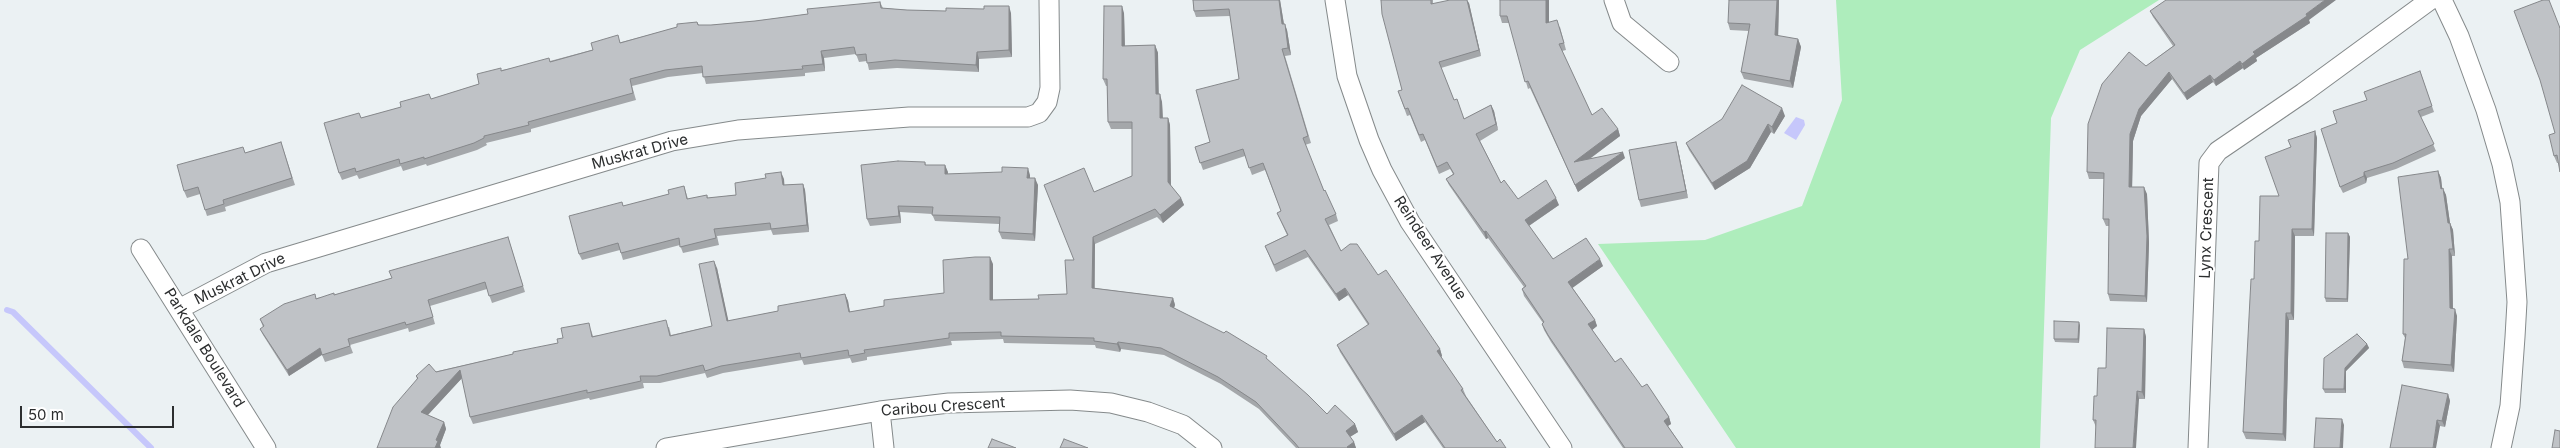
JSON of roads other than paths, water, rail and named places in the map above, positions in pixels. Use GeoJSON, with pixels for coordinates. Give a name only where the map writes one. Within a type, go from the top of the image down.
{"type":"FeatureCollection","features":[{"type":"Feature","properties":{"kind":"street","name":"Muskrat Drive"},"geometry":{"type":"LineString","coordinates":[[179,309],[266,263],[289,255],[672,141],[738,130],[909,117],[1028,117],[1039,113],[1047,102],[1050,88],[1049,0]]}},
{"type":"Feature","properties":{"kind":"street","name":"Reindeer Avenue"},"geometry":{"type":"LineString","coordinates":[[1335,0],[1347,76],[1366,133],[1382,170],[1410,222],[1562,448]]}},
{"type":"Feature","properties":{"kind":"street"},"geometry":{"type":"LineString","coordinates":[[1614,0],[1622,23],[1669,62]]}},
{"type":"Feature","properties":{"kind":"street","name":"Lynx Crescent"},"geometry":{"type":"LineString","coordinates":[[2198,448],[2209,163],[2218,151],[2303,93],[2430,0]]}},
{"type":"Feature","properties":{"kind":"street"},"geometry":{"type":"LineString","coordinates":[[2442,0],[2459,36],[2486,110],[2502,164],[2510,202],[2517,302],[2516,337],[2509,409],[2501,448]]}},
{"type":"Feature","properties":{"kind":"street","name":"Parkdale Boulevard"},"geometry":{"type":"LineString","coordinates":[[141,249],[266,448]]}},
{"type":"Feature","properties":{"kind":"street","name":"Caribou Crescent"},"geometry":{"type":"LineString","coordinates":[[666,448],[880,411],[949,403],[1070,400],[1111,402],[1148,412],[1183,425],[1212,448]]}},
{"type":"Feature","properties":{"kind":"street"},"geometry":{"type":"LineString","coordinates":[[880,411],[884,448]]}},
{"type":"Feature","properties":{"kind":"water"},"geometry":{"type":"Polygon","coordinates":[[[1796,117],[1804,120],[1805,125],[1796,140],[1784,133],[1796,117]]]}},
{"type":"Feature","properties":{"kind":"waterway"},"geometry":{"type":"LineString","coordinates":[[7,310],[13,312],[151,448]]}}]}
